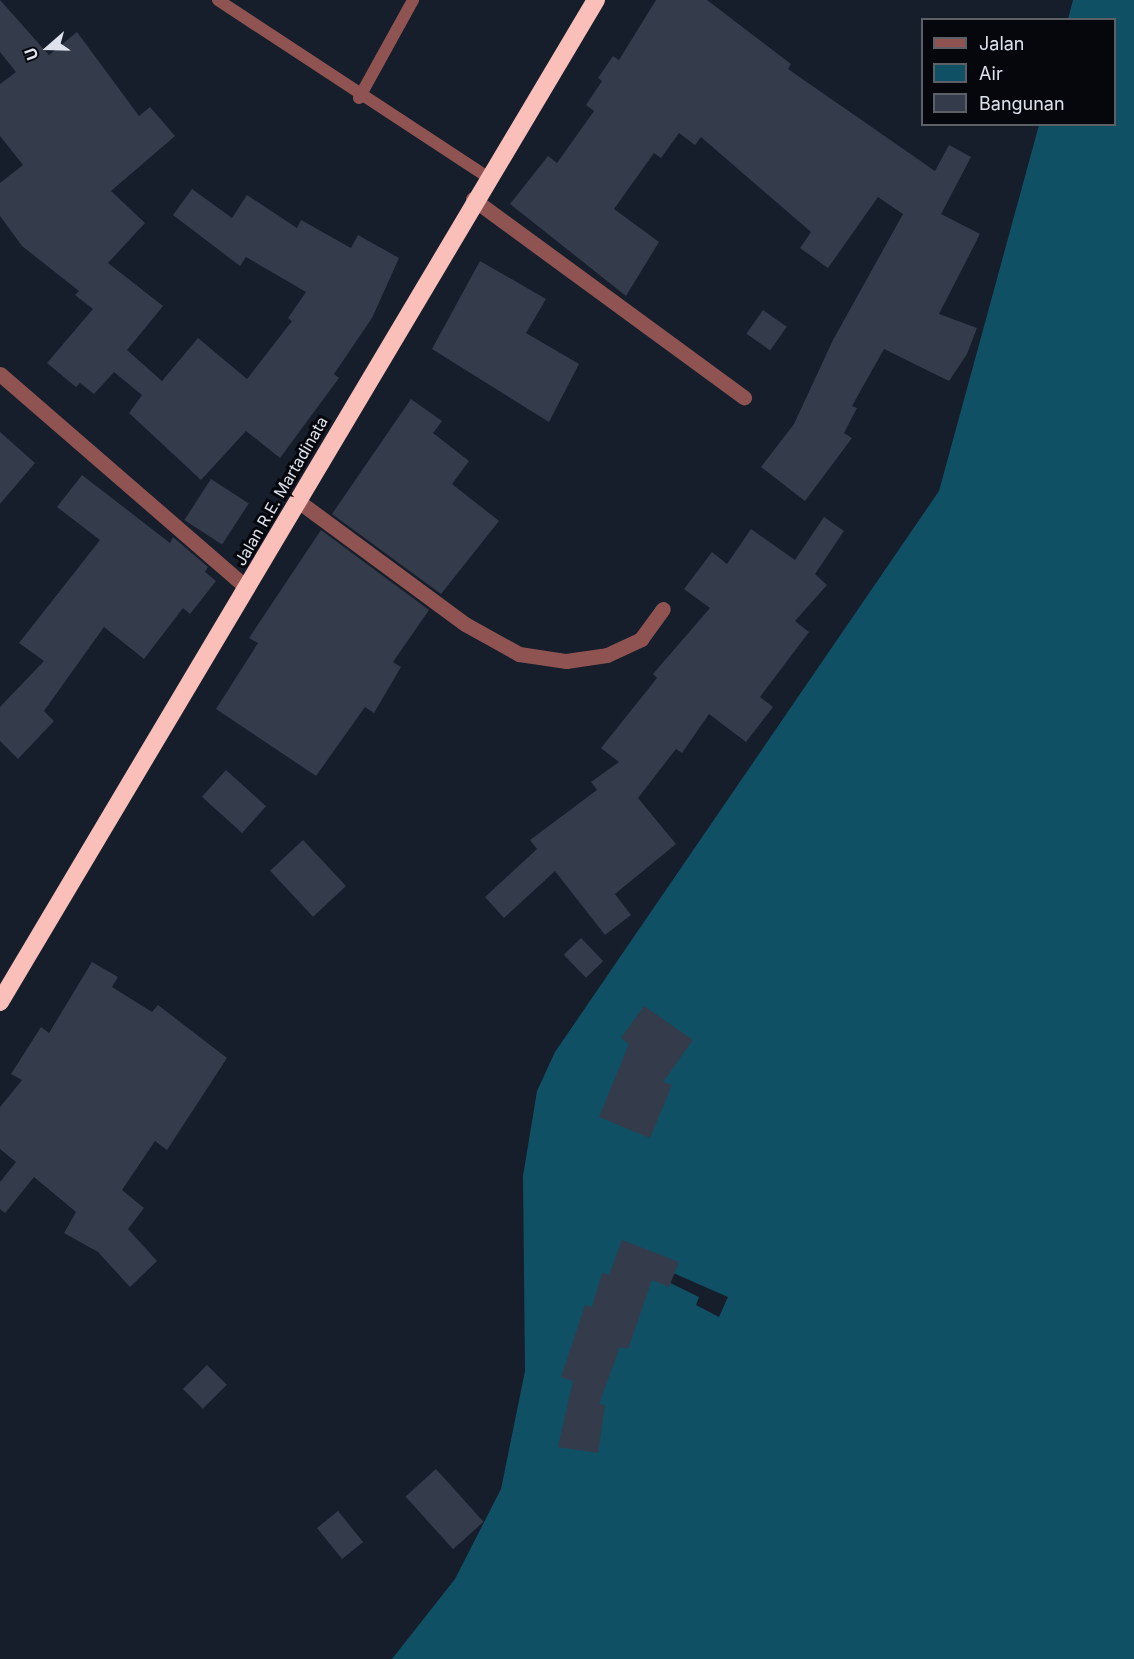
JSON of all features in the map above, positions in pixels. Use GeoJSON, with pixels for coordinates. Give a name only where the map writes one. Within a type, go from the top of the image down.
{"type":"FeatureCollection","features":[{"type":"Feature","properties":{"kind":"highway","name":"Jalan R.E. Martadinata"},"geometry":{"type":"LineString","coordinates":[[0,1002],[247,588],[473,199],[596,0]]}},
{"type":"Feature","properties":{"kind":"street"},"geometry":{"type":"LineString","coordinates":[[473,199],[744,397]]}},
{"type":"Feature","properties":{"kind":"street"},"geometry":{"type":"LineString","coordinates":[[0,374],[247,588]]}},
{"type":"Feature","properties":{"kind":"street"},"geometry":{"type":"LineString","coordinates":[[298,501],[465,624],[519,654],[566,661],[607,655],[641,639],[663,609]]}},
{"type":"Feature","properties":{"kind":"lane"},"geometry":{"type":"LineString","coordinates":[[218,0],[359,98],[487,177]]}},
{"type":"Feature","properties":{"kind":"lane"},"geometry":{"type":"LineString","coordinates":[[359,98],[413,0]]}},
{"type":"Feature","properties":{"kind":"water"},"geometry":{"type":"Polygon","coordinates":[[[1073,0],[1134,0],[1134,1659],[392,1659],[455,1579],[501,1489],[525,1371],[523,1176],[537,1091],[555,1052],[939,491],[1039,126],[1116,126],[1116,18],[1068,18],[1073,0]]]}},
{"type":"Feature","properties":{"kind":"pier"},"geometry":{"type":"Polygon","coordinates":[[[632,1255],[728,1297],[719,1317],[696,1305],[699,1297],[629,1263],[632,1255]]]}},
{"type":"Feature","properties":{"kind":"building"},"geometry":{"type":"Polygon","coordinates":[[[0,0],[49,55],[77,32],[139,116],[150,107],[175,136],[111,191],[145,223],[108,263],[163,306],[127,350],[162,381],[198,338],[247,379],[292,321],[288,318],[306,292],[246,257],[240,266],[173,215],[192,189],[232,218],[247,195],[297,228],[301,220],[351,248],[358,235],[399,258],[372,318],[334,374],[339,378],[280,458],[246,431],[201,480],[129,413],[142,395],[114,372],[94,394],[80,383],[76,387],[47,363],[93,309],[75,295],[79,291],[22,246],[0,216],[0,183],[23,165],[0,136],[0,84],[16,72],[0,52],[0,0]]]}},
{"type":"Feature","properties":{"kind":"building"},"geometry":{"type":"Polygon","coordinates":[[[656,0],[707,0],[791,64],[788,69],[935,171],[949,145],[971,157],[941,214],[980,234],[939,314],[977,328],[967,354],[949,381],[884,349],[852,406],[857,408],[844,433],[852,438],[805,501],[761,467],[794,424],[833,340],[903,214],[878,197],[828,268],[800,248],[811,232],[701,137],[695,145],[679,133],[661,158],[654,153],[614,209],[659,242],[626,296],[510,204],[548,156],[557,163],[594,111],[586,105],[602,81],[598,78],[613,56],[619,60],[656,0]]]}},
{"type":"Feature","properties":{"kind":"building"},"geometry":{"type":"Polygon","coordinates":[[[480,261],[546,299],[526,333],[579,364],[549,422],[432,349],[480,261]]]}},
{"type":"Feature","properties":{"kind":"building"},"geometry":{"type":"Polygon","coordinates":[[[763,310],[787,327],[770,350],[746,334],[763,310]]]}},
{"type":"Feature","properties":{"kind":"building"},"geometry":{"type":"Polygon","coordinates":[[[411,399],[442,421],[433,433],[469,461],[452,484],[499,521],[441,594],[332,514],[411,399]]]}},
{"type":"Feature","properties":{"kind":"building"},"geometry":{"type":"Polygon","coordinates":[[[0,432],[35,463],[0,504],[0,432]]]}},
{"type":"Feature","properties":{"kind":"building"},"geometry":{"type":"Polygon","coordinates":[[[82,475],[170,543],[173,537],[208,567],[205,572],[216,581],[190,614],[183,608],[144,659],[104,627],[44,711],[54,721],[18,759],[0,741],[0,707],[44,661],[19,643],[100,540],[57,507],[82,475]]]}},
{"type":"Feature","properties":{"kind":"building"},"geometry":{"type":"Polygon","coordinates":[[[211,479],[249,504],[222,545],[184,520],[211,479]]]}},
{"type":"Feature","properties":{"kind":"building"},"geometry":{"type":"Polygon","coordinates":[[[824,517],[844,531],[815,574],[827,585],[795,621],[809,632],[760,697],[773,707],[746,742],[709,714],[682,753],[676,749],[638,798],[676,844],[615,894],[631,915],[605,935],[555,871],[504,918],[485,897],[537,849],[530,840],[597,790],[591,782],[619,762],[601,748],[657,678],[653,674],[710,608],[684,589],[712,552],[727,564],[751,529],[795,560],[824,517]]]}},
{"type":"Feature","properties":{"kind":"building"},"geometry":{"type":"Polygon","coordinates":[[[321,530],[429,610],[393,662],[401,667],[374,713],[365,707],[316,776],[216,709],[258,643],[249,638],[321,530]]]}},
{"type":"Feature","properties":{"kind":"building"},"geometry":{"type":"Polygon","coordinates":[[[226,770],[266,806],[242,833],[202,797],[226,770]]]}},
{"type":"Feature","properties":{"kind":"building"},"geometry":{"type":"Polygon","coordinates":[[[303,840],[346,886],[313,917],[270,871],[303,840]]]}},
{"type":"Feature","properties":{"kind":"building"},"geometry":{"type":"Polygon","coordinates":[[[581,938],[603,961],[586,978],[564,955],[581,938]]]}},
{"type":"Feature","properties":{"kind":"building"},"geometry":{"type":"Polygon","coordinates":[[[92,962],[118,977],[112,987],[152,1012],[158,1005],[227,1058],[167,1150],[155,1141],[122,1190],[144,1208],[128,1229],[157,1261],[130,1287],[98,1252],[64,1233],[76,1212],[34,1177],[5,1213],[0,1209],[0,1182],[16,1162],[0,1149],[0,1107],[22,1080],[11,1074],[41,1027],[49,1033],[92,962]]]}},
{"type":"Feature","properties":{"kind":"building"},"geometry":{"type":"Polygon","coordinates":[[[644,1006],[693,1040],[663,1082],[672,1085],[650,1138],[599,1117],[629,1044],[621,1038],[644,1006]]]}},
{"type":"Feature","properties":{"kind":"building"},"geometry":{"type":"Polygon","coordinates":[[[622,1240],[679,1262],[669,1287],[652,1280],[628,1349],[620,1347],[599,1404],[605,1405],[598,1453],[558,1447],[573,1381],[561,1377],[585,1305],[592,1307],[602,1273],[609,1275],[622,1240]]]}},
{"type":"Feature","properties":{"kind":"building"},"geometry":{"type":"Polygon","coordinates":[[[207,1365],[227,1385],[203,1409],[183,1389],[207,1365]]]}},
{"type":"Feature","properties":{"kind":"building"},"geometry":{"type":"Polygon","coordinates":[[[436,1469],[484,1522],[453,1549],[406,1496],[436,1469]]]}},
{"type":"Feature","properties":{"kind":"building"},"geometry":{"type":"Polygon","coordinates":[[[338,1511],[363,1542],[342,1559],[317,1528],[338,1511]]]}}]}
